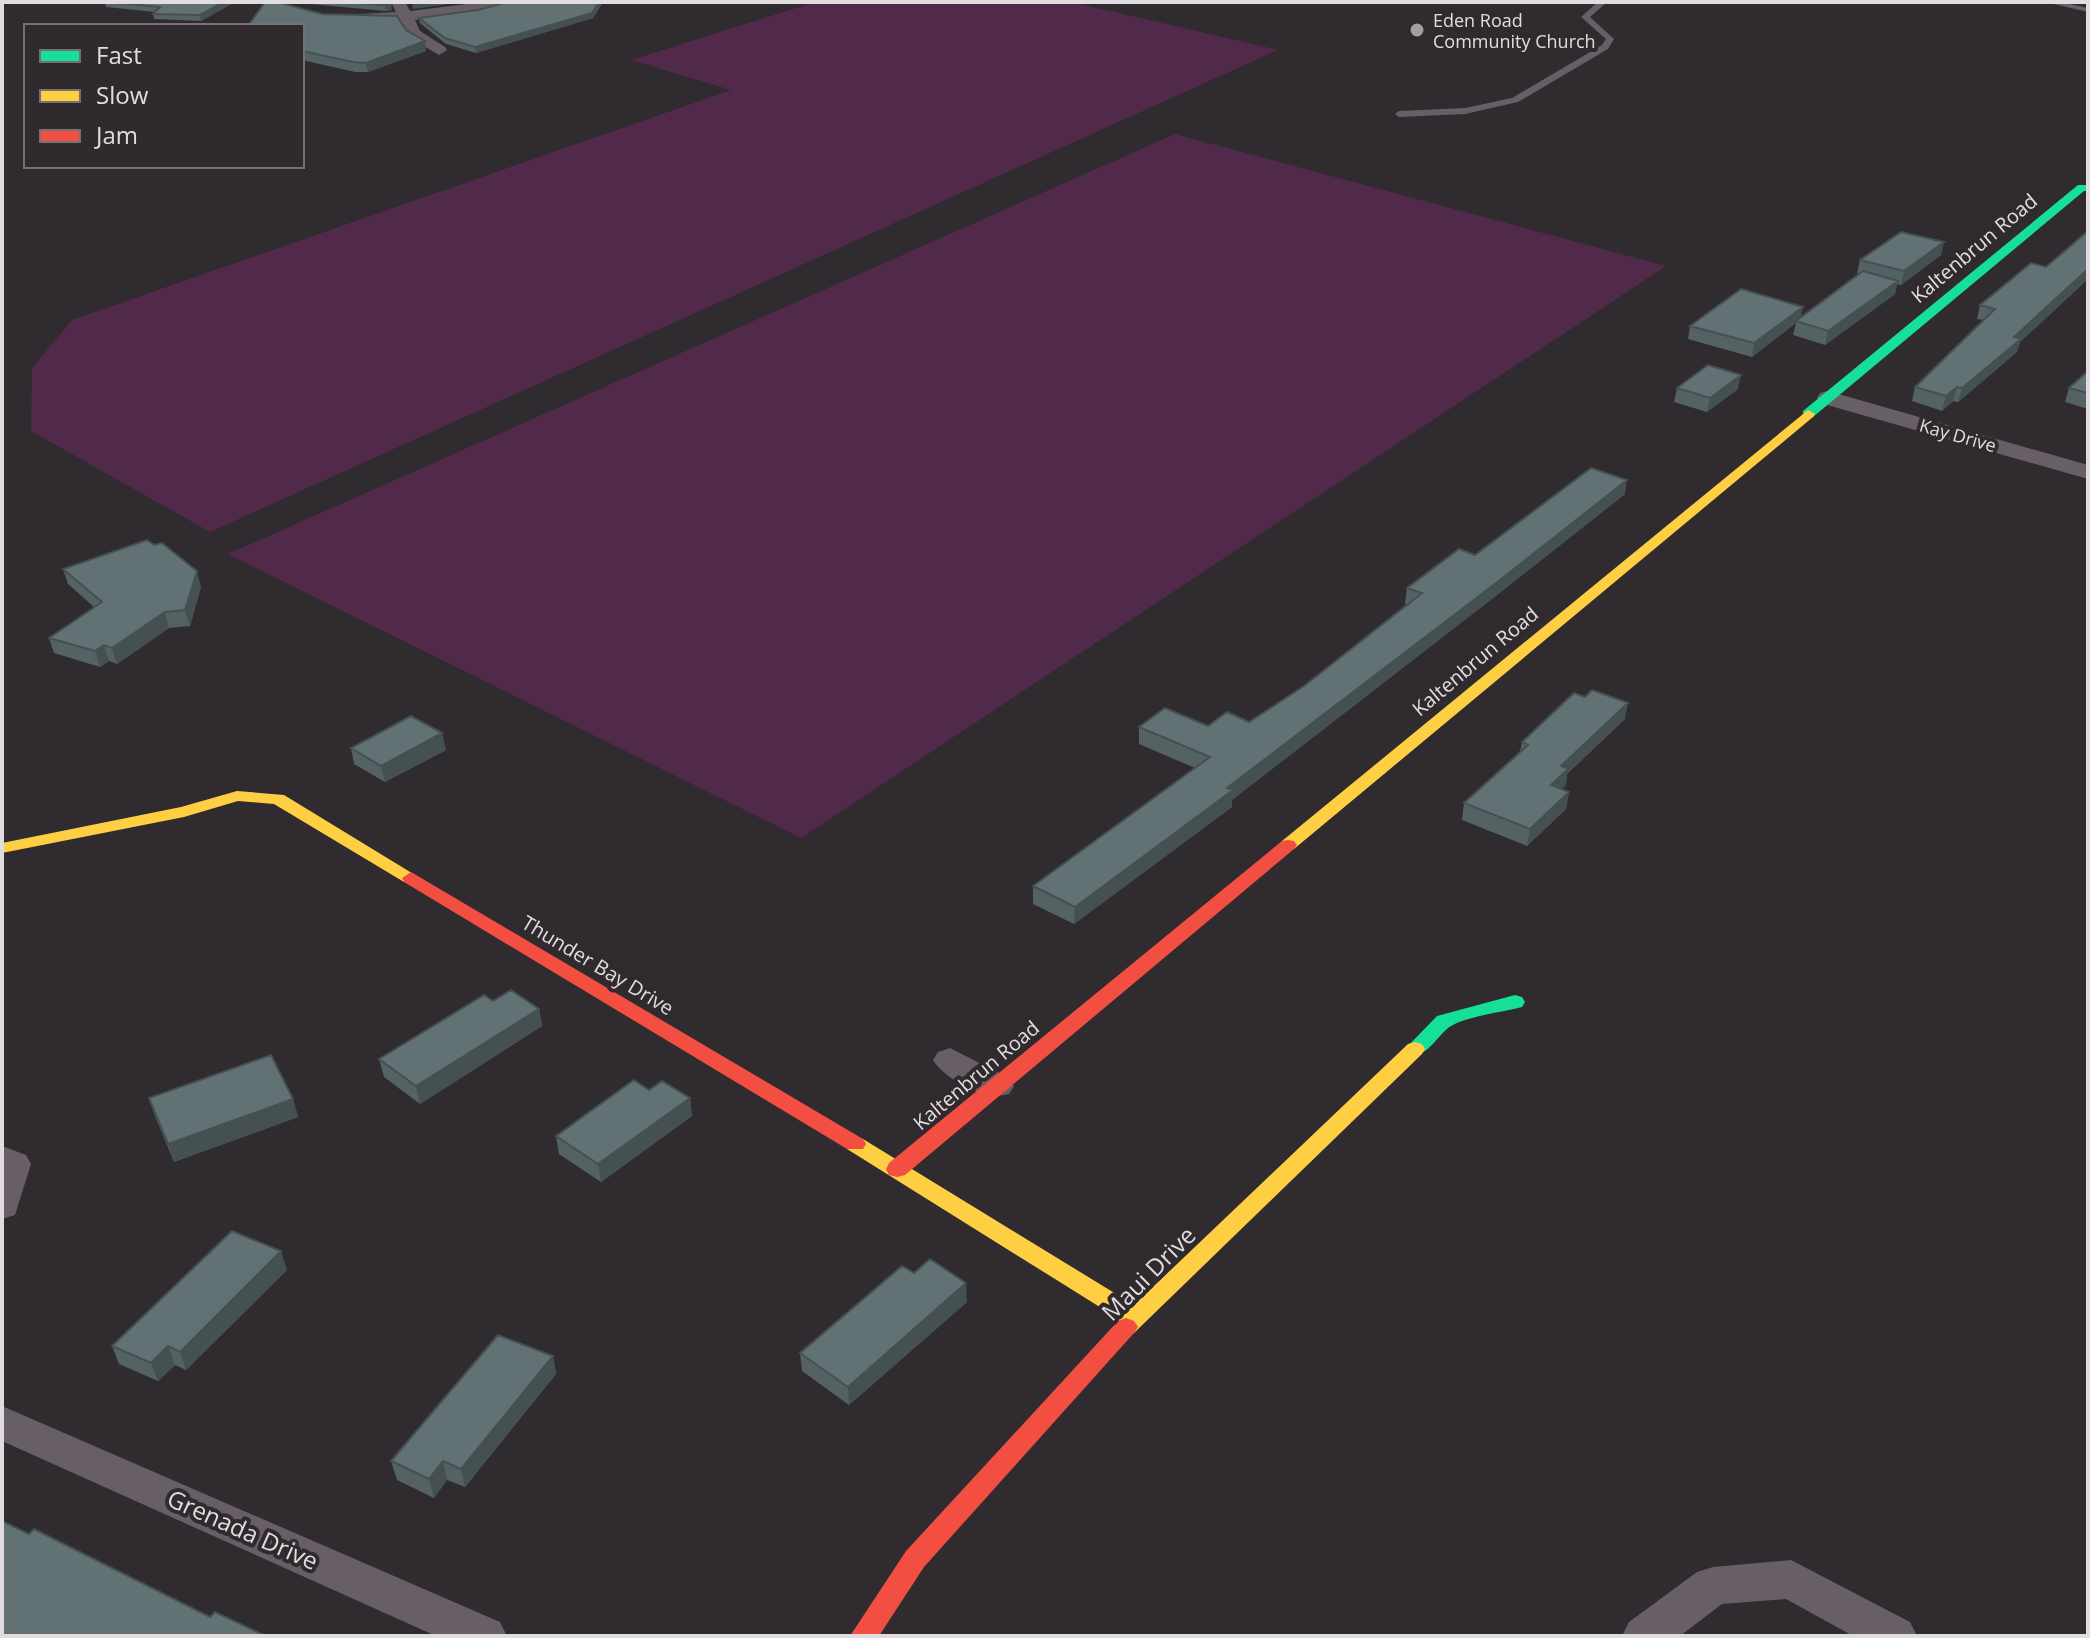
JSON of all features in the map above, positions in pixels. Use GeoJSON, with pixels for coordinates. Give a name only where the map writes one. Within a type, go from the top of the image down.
{"type":"FeatureCollection","features":[{"type":"Feature","properties":{"kind":"street"},"geometry":{"type":"LineString","coordinates":[[398,2],[414,34],[439,50]]}},
{"type":"Feature","properties":{"kind":"street"},"geometry":{"type":"LineString","coordinates":[[339,18],[406,17],[509,2]]}},
{"type":"Feature","properties":{"kind":"street","name":"Kaltenbrun Road"},"geometry":{"type":"LineString","coordinates":[[897,1169],[2085,188]]}},
{"type":"Feature","properties":{"kind":"street","name":"Kay Drive"},"geometry":{"type":"LineString","coordinates":[[1828,398],[2088,472]]}},
{"type":"Feature","properties":{"kind":"street","name":"Thunder Bay Drive"},"geometry":{"type":"LineString","coordinates":[[2,848],[184,812],[237,796],[278,799],[897,1169],[1135,1317]]}},
{"type":"Feature","properties":{"kind":"street","name":"Maui Drive"},"geometry":{"type":"LineString","coordinates":[[864,1636],[915,1559],[1135,1317],[1444,1021],[1515,1002]]}},
{"type":"Feature","properties":{"kind":"street"},"geometry":{"type":"LineString","coordinates":[[950,1060],[997,1086]]}},
{"type":"Feature","properties":{"kind":"street"},"geometry":{"type":"LineString","coordinates":[[2,1159],[13,1164],[2,1205]]}},
{"type":"Feature","properties":{"kind":"street","name":"Grenada Drive"},"geometry":{"type":"LineString","coordinates":[[2,1423],[484,1636]]}},
{"type":"Feature","properties":{"kind":"street"},"geometry":{"type":"LineString","coordinates":[[1645,1636],[1713,1586],[1791,1579],[1894,1636]]}},
{"type":"Feature","properties":{"kind":"lane"},"geometry":{"type":"LineString","coordinates":[[1399,114],[1465,111],[1515,100],[1605,47],[1610,39],[1585,17],[1603,2]]}},
{"type":"Feature","properties":{"kind":"lane"},"geometry":{"type":"LineString","coordinates":[[2049,2],[2088,10]]}},
{"type":"Feature","properties":{"kind":"shaded area"},"geometry":{"type":"Polygon","coordinates":[[[815,2],[1072,2],[1278,50],[210,532],[31,431],[32,368],[72,320],[731,90],[631,60],[815,2]]]}},
{"type":"Feature","properties":{"kind":"shaded area"},"geometry":{"type":"Polygon","coordinates":[[[1175,134],[1666,266],[801,838],[228,554],[1175,134]]]}},
{"type":"Feature","properties":{"kind":"building"},"geometry":{"type":"Polygon","coordinates":[[[111,2],[224,2],[200,15],[153,14],[160,7],[111,2]]]}},
{"type":"Feature","properties":{"kind":"building"},"geometry":{"type":"Polygon","coordinates":[[[265,2],[277,2],[322,14],[397,16],[406,30],[425,41],[366,63],[353,62],[304,51],[304,24],[249,24],[265,2]]]}},
{"type":"Feature","properties":{"kind":"building"},"geometry":{"type":"Polygon","coordinates":[[[348,2],[390,2],[391,5],[385,5],[348,2]]]}},
{"type":"Feature","properties":{"kind":"building"},"geometry":{"type":"Polygon","coordinates":[[[507,2],[599,2],[592,13],[475,47],[445,38],[419,18],[478,10],[507,2]]]}},
{"type":"Feature","properties":{"kind":"building"},"geometry":{"type":"Polygon","coordinates":[[[2088,231],[2088,269],[2014,337],[2021,339],[1962,388],[1957,387],[1946,396],[1915,387],[1995,309],[1980,305],[2031,263],[2046,267],[2088,231]]]}},
{"type":"Feature","properties":{"kind":"building"},"geometry":{"type":"Polygon","coordinates":[[[1901,232],[1944,242],[1904,271],[1860,260],[1901,232]]]}},
{"type":"Feature","properties":{"kind":"building"},"geometry":{"type":"Polygon","coordinates":[[[1863,271],[1898,281],[1828,331],[1796,321],[1863,271]]]}},
{"type":"Feature","properties":{"kind":"building"},"geometry":{"type":"Polygon","coordinates":[[[1741,289],[1803,307],[1754,343],[1690,326],[1741,289]]]}},
{"type":"Feature","properties":{"kind":"building"},"geometry":{"type":"Polygon","coordinates":[[[1708,365],[1741,375],[1710,398],[1677,388],[1708,365]]]}},
{"type":"Feature","properties":{"kind":"building"},"geometry":{"type":"Polygon","coordinates":[[[2088,371],[2088,393],[2069,388],[2088,371]]]}},
{"type":"Feature","properties":{"kind":"building"},"geometry":{"type":"Polygon","coordinates":[[[1591,468],[1627,480],[1227,788],[1233,790],[1075,907],[1033,886],[1210,757],[1139,727],[1165,708],[1208,726],[1227,712],[1249,722],[1304,686],[1422,593],[1407,588],[1459,549],[1475,555],[1591,468]]]}},
{"type":"Feature","properties":{"kind":"building"},"geometry":{"type":"Polygon","coordinates":[[[147,540],[154,545],[162,543],[197,571],[185,610],[165,612],[112,648],[104,645],[95,651],[49,638],[102,602],[63,569],[147,540]]]}},
{"type":"Feature","properties":{"kind":"building"},"geometry":{"type":"Polygon","coordinates":[[[1592,690],[1628,703],[1561,766],[1568,769],[1551,785],[1569,792],[1530,829],[1464,803],[1528,745],[1522,742],[1574,693],[1585,697],[1592,690]]]}},
{"type":"Feature","properties":{"kind":"building"},"geometry":{"type":"Polygon","coordinates":[[[411,716],[442,733],[381,766],[351,748],[411,716]]]}},
{"type":"Feature","properties":{"kind":"building"},"geometry":{"type":"Polygon","coordinates":[[[511,990],[539,1009],[416,1086],[379,1059],[484,995],[493,1001],[511,990]]]}},
{"type":"Feature","properties":{"kind":"building"},"geometry":{"type":"Polygon","coordinates":[[[271,1055],[293,1099],[168,1144],[149,1098],[271,1055]]]}},
{"type":"Feature","properties":{"kind":"building"},"geometry":{"type":"Polygon","coordinates":[[[634,1080],[649,1090],[662,1081],[690,1098],[598,1164],[556,1136],[634,1080]]]}},
{"type":"Feature","properties":{"kind":"building"},"geometry":{"type":"Polygon","coordinates":[[[232,1231],[281,1251],[180,1352],[168,1346],[151,1363],[112,1346],[232,1231]]]}},
{"type":"Feature","properties":{"kind":"building"},"geometry":{"type":"Polygon","coordinates":[[[930,1259],[966,1283],[848,1387],[800,1353],[902,1266],[914,1273],[930,1259]]]}},
{"type":"Feature","properties":{"kind":"building"},"geometry":{"type":"Polygon","coordinates":[[[498,1335],[553,1356],[461,1469],[443,1461],[429,1479],[391,1461],[498,1335]]]}},
{"type":"Feature","properties":{"kind":"building"},"geometry":{"type":"Polygon","coordinates":[[[2,1521],[29,1534],[34,1529],[210,1617],[215,1612],[266,1636],[2,1636],[2,1521]]]}},
{"type":"Feature","properties":{"kind":"traffic: fast"},"geometry":{"type":"LineString","coordinates":[[1808,414],[2082,187],[2088,188]]}},
{"type":"Feature","properties":{"kind":"traffic: fast"},"geometry":{"type":"LineString","coordinates":[[1415,1049],[1444,1021],[1515,1002]]}},
{"type":"Feature","properties":{"kind":"traffic: slow"},"geometry":{"type":"LineString","coordinates":[[1288,845],[1808,414]]}},
{"type":"Feature","properties":{"kind":"traffic: slow"},"geometry":{"type":"LineString","coordinates":[[2,848],[184,812],[237,796],[278,799],[411,878]]}},
{"type":"Feature","properties":{"kind":"traffic: slow"},"geometry":{"type":"LineString","coordinates":[[1126,1327],[1415,1049]]}},
{"type":"Feature","properties":{"kind":"traffic: slow"},"geometry":{"type":"LineString","coordinates":[[855,1144],[1135,1317]]}},
{"type":"Feature","properties":{"kind":"traffic: jam"},"geometry":{"type":"LineString","coordinates":[[897,1169],[1288,845]]}},
{"type":"Feature","properties":{"kind":"traffic: jam"},"geometry":{"type":"LineString","coordinates":[[411,878],[855,1144]]}},
{"type":"Feature","properties":{"kind":"traffic: jam"},"geometry":{"type":"LineString","coordinates":[[864,1636],[915,1559],[1126,1327]]}},
{"type":"Feature","properties":{"kind":"place","name":"Eden Road Community Church"},"geometry":{"type":"Point","coordinates":[1417,30]}}]}
